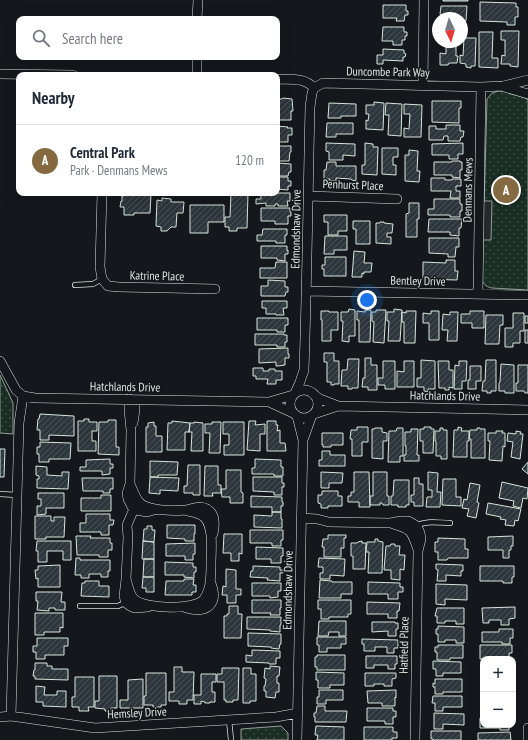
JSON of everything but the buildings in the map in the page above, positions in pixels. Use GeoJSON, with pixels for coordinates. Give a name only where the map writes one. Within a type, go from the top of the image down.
{"type":"FeatureCollection","features":[{"type":"Feature","properties":{"kind":"street"},"geometry":{"type":"LineString","coordinates":[[197,16],[198,0]]}},
{"type":"Feature","properties":{"kind":"street"},"geometry":{"type":"LineString","coordinates":[[423,85],[424,0]]}},
{"type":"Feature","properties":{"kind":"street"},"geometry":{"type":"LineString","coordinates":[[197,60],[197,72]]}},
{"type":"Feature","properties":{"kind":"street"},"geometry":{"type":"LineString","coordinates":[[0,74],[16,74]]}},
{"type":"Feature","properties":{"kind":"street"},"geometry":{"type":"LineString","coordinates":[[280,79],[304,81],[314,88]]}},
{"type":"Feature","properties":{"kind":"street","name":"Duncombe Park Way"},"geometry":{"type":"LineString","coordinates":[[314,88],[323,83],[481,87],[503,86],[528,80]]}},
{"type":"Feature","properties":{"kind":"street","name":"Duncombe Park Way"},"geometry":{"type":"LineString","coordinates":[[503,86],[528,94]]}},
{"type":"Feature","properties":{"kind":"street","name":"Denmans Mews"},"geometry":{"type":"LineString","coordinates":[[478,294],[481,87]]}},
{"type":"Feature","properties":{"kind":"street","name":"Edmondshaw Drive"},"geometry":{"type":"LineString","coordinates":[[294,394],[304,370],[310,107],[314,88]]}},
{"type":"Feature","properties":{"kind":"street"},"geometry":{"type":"LineString","coordinates":[[102,196],[100,267],[102,279]]}},
{"type":"Feature","properties":{"kind":"street","name":"Penhurst Place"},"geometry":{"type":"LineString","coordinates":[[308,196],[397,199]]}},
{"type":"Feature","properties":{"kind":"street","name":"Katrine Place"},"geometry":{"type":"LineString","coordinates":[[102,279],[108,286],[119,287],[215,289]]}},
{"type":"Feature","properties":{"kind":"street","name":"Bentley Drive"},"geometry":{"type":"LineString","coordinates":[[307,291],[528,295]]}},
{"type":"Feature","properties":{"kind":"street"},"geometry":{"type":"LineString","coordinates":[[0,361],[16,390],[24,396],[19,423],[11,716]]}},
{"type":"Feature","properties":{"kind":"street","name":"Edmondshaw Drive"},"geometry":{"type":"LineString","coordinates":[[304,370],[312,393]]}},
{"type":"Feature","properties":{"kind":"street"},"geometry":{"type":"LineString","coordinates":[[303,390],[312,393],[318,406],[313,414],[304,418],[296,415],[292,411],[290,407],[291,398],[294,394],[303,390]]}},
{"type":"Feature","properties":{"kind":"street","name":"Hatchlands Drive"},"geometry":{"type":"LineString","coordinates":[[312,393],[320,399],[338,406]]}},
{"type":"Feature","properties":{"kind":"street","name":"Hatchlands Drive"},"geometry":{"type":"LineString","coordinates":[[24,396],[35,398],[269,402],[294,394]]}},
{"type":"Feature","properties":{"kind":"street"},"geometry":{"type":"LineString","coordinates":[[132,400],[129,410],[131,430],[130,484],[128,499],[130,504],[137,507],[146,506],[157,509],[183,510],[199,514],[207,521],[211,537],[210,583],[208,592],[203,600],[195,605],[183,607],[152,606],[130,601],[131,594],[126,579],[128,537],[127,525],[137,507]]}},
{"type":"Feature","properties":{"kind":"street","name":"Hatchlands Drive"},"geometry":{"type":"LineString","coordinates":[[269,402],[296,415]]}},
{"type":"Feature","properties":{"kind":"street","name":"Hatchlands Drive"},"geometry":{"type":"LineString","coordinates":[[313,414],[338,406],[528,410]]}},
{"type":"Feature","properties":{"kind":"street","name":"Edmondshaw Drive"},"geometry":{"type":"LineString","coordinates":[[303,440],[313,414]]}},
{"type":"Feature","properties":{"kind":"street","name":"Edmondshaw Drive"},"geometry":{"type":"LineString","coordinates":[[296,415],[303,440],[297,740]]}},
{"type":"Feature","properties":{"kind":"street"},"geometry":{"type":"LineString","coordinates":[[301,522],[317,524],[329,522],[390,523],[413,529]]}},
{"type":"Feature","properties":{"kind":"street","name":"Hatfield Place"},"geometry":{"type":"LineString","coordinates":[[413,529],[418,551],[415,740]]}},
{"type":"Feature","properties":{"kind":"street","name":"Hemsley Drive"},"geometry":{"type":"LineString","coordinates":[[0,717],[11,716],[95,728],[276,717],[284,715],[298,716]]}},
{"type":"Feature","properties":{"kind":"street"},"geometry":{"type":"LineString","coordinates":[[528,728],[528,740]]}},
{"type":"Feature","properties":{"kind":"lane"},"geometry":{"type":"LineString","coordinates":[[75,285],[93,284],[102,279]]}},
{"type":"Feature","properties":{"kind":"lane"},"geometry":{"type":"LineString","coordinates":[[0,494],[17,495]]}},
{"type":"Feature","properties":{"kind":"lane"},"geometry":{"type":"LineString","coordinates":[[413,529],[427,522],[450,523]]}},
{"type":"Feature","properties":{"kind":"lane"},"geometry":{"type":"LineString","coordinates":[[80,606],[118,606],[130,601]]}},
{"type":"Feature","properties":{"kind":"lane"},"geometry":{"type":"LineString","coordinates":[[230,720],[230,740]]}},
{"type":"Feature","properties":{"kind":"green space"},"geometry":{"type":"Polygon","coordinates":[[[498,91],[514,93],[528,100],[528,290],[492,288],[486,286],[482,280],[487,99],[492,93],[498,91]]]}},
{"type":"Feature","properties":{"kind":"green space"},"geometry":{"type":"Polygon","coordinates":[[[0,375],[13,403],[13,434],[0,433],[0,375]]]}},
{"type":"Feature","properties":{"kind":"green space"},"geometry":{"type":"Polygon","coordinates":[[[281,726],[288,733],[288,740],[241,740],[241,729],[281,726]]]}},
{"type":"Feature","properties":{"kind":"shaded area"},"geometry":{"type":"Polygon","coordinates":[[[479,201],[492,201],[491,240],[479,240],[479,201]]]}},
{"type":"Feature","properties":{"kind":"place","name":"Central Park"},"geometry":{"type":"Point","coordinates":[506,190]}}]}
